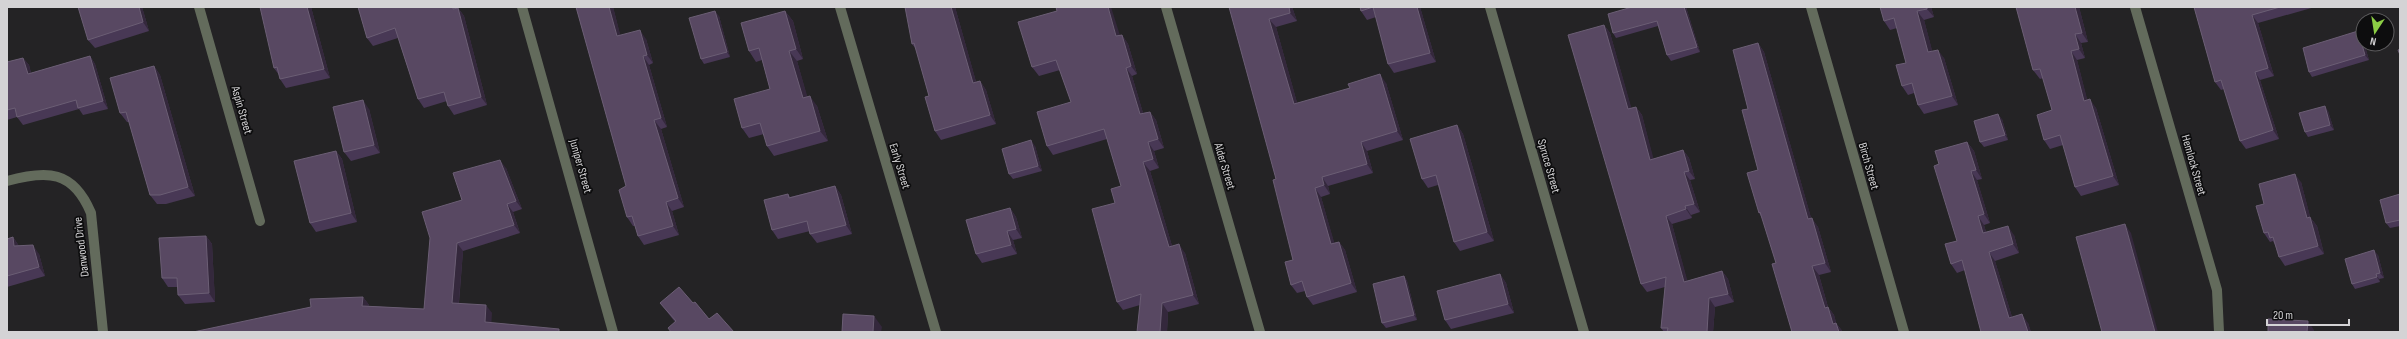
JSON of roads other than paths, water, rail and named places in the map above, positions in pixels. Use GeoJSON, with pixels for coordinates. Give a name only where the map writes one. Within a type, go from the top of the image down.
{"type":"FeatureCollection","features":[{"type":"Feature","properties":{"kind":"street","name":"Aspin Street"},"geometry":{"type":"LineString","coordinates":[[199,7],[260,221]]}},
{"type":"Feature","properties":{"kind":"street","name":"Juniper Street"},"geometry":{"type":"LineString","coordinates":[[522,7],[613,332]]}},
{"type":"Feature","properties":{"kind":"street","name":"Early Street"},"geometry":{"type":"LineString","coordinates":[[840,7],[936,332]]}},
{"type":"Feature","properties":{"kind":"street","name":"Alder Street"},"geometry":{"type":"LineString","coordinates":[[1166,7],[1260,332]]}},
{"type":"Feature","properties":{"kind":"street","name":"Spruce Street"},"geometry":{"type":"LineString","coordinates":[[1490,7],[1584,332]]}},
{"type":"Feature","properties":{"kind":"street","name":"Birch Street"},"geometry":{"type":"LineString","coordinates":[[1811,7],[1904,332]]}},
{"type":"Feature","properties":{"kind":"street","name":"Hemlock Street"},"geometry":{"type":"LineString","coordinates":[[2135,7],[2217,290],[2219,332]]}},
{"type":"Feature","properties":{"kind":"street","name":"Danwood Drive"},"geometry":{"type":"LineString","coordinates":[[7,181],[43,173],[58,176],[71,183],[84,196],[91,213],[104,332]]}}]}
